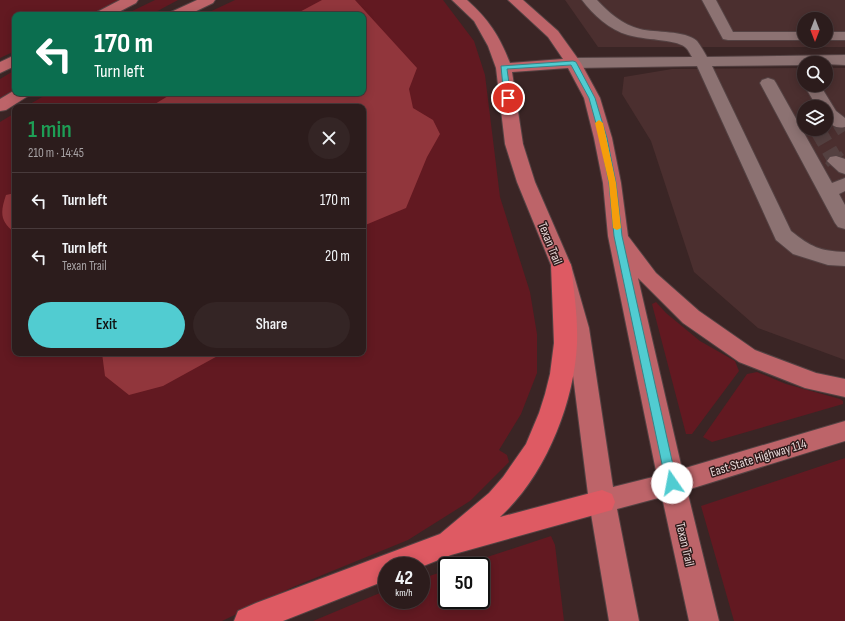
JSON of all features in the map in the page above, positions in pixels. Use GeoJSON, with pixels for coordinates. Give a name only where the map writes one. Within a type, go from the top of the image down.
{"type":"FeatureCollection","features":[{"type":"Feature","properties":{"kind":"highway"},"geometry":{"type":"LineString","coordinates":[[450,543],[498,501],[530,461],[542,439],[556,396],[565,353],[565,309],[561,265]]}},
{"type":"Feature","properties":{"kind":"highway"},"geometry":{"type":"LineString","coordinates":[[412,557],[450,543],[602,502]]}},
{"type":"Feature","properties":{"kind":"highway"},"geometry":{"type":"LineString","coordinates":[[249,621],[378,570]]}},
{"type":"Feature","properties":{"kind":"main road"},"geometry":{"type":"LineString","coordinates":[[108,12],[131,0]]}},
{"type":"Feature","properties":{"kind":"main road"},"geometry":{"type":"LineString","coordinates":[[182,12],[208,0]]}},
{"type":"Feature","properties":{"kind":"main road","name":"Texan Trail"},"geometry":{"type":"LineString","coordinates":[[459,0],[480,19],[496,46],[504,68],[514,144],[526,182],[561,265],[578,328],[602,502],[624,621]]}},
{"type":"Feature","properties":{"kind":"main road","name":"Texan Trail"},"geometry":{"type":"LineString","coordinates":[[515,0],[553,34],[573,62],[592,98],[603,138],[612,183],[618,236],[704,621]]}},
{"type":"Feature","properties":{"kind":"main road"},"geometry":{"type":"LineString","coordinates":[[0,68],[12,62]]}},
{"type":"Feature","properties":{"kind":"main road"},"geometry":{"type":"LineString","coordinates":[[504,68],[573,62]]}},
{"type":"Feature","properties":{"kind":"main road"},"geometry":{"type":"LineString","coordinates":[[0,106],[17,96]]}},
{"type":"Feature","properties":{"kind":"main road"},"geometry":{"type":"LineString","coordinates":[[618,236],[649,278],[691,317],[747,356],[813,382],[845,388]]}},
{"type":"Feature","properties":{"kind":"main road","name":"East State Highway 114"},"geometry":{"type":"LineString","coordinates":[[602,502],[672,483],[845,430]]}},
{"type":"Feature","properties":{"kind":"lane"},"geometry":{"type":"LineString","coordinates":[[589,0],[596,8],[622,28],[634,33],[672,38],[690,43],[702,61],[783,236],[800,249],[828,258],[845,259]]}},
{"type":"Feature","properties":{"kind":"lane"},"geometry":{"type":"LineString","coordinates":[[709,0],[728,36],[797,36]]}},
{"type":"Feature","properties":{"kind":"lane"},"geometry":{"type":"LineString","coordinates":[[780,36],[792,49],[797,58]]}},
{"type":"Feature","properties":{"kind":"lane"},"geometry":{"type":"LineString","coordinates":[[833,36],[845,36]]}},
{"type":"Feature","properties":{"kind":"lane"},"geometry":{"type":"LineString","coordinates":[[833,61],[845,60]]}},
{"type":"Feature","properties":{"kind":"lane"},"geometry":{"type":"LineString","coordinates":[[573,62],[702,61],[797,65]]}},
{"type":"Feature","properties":{"kind":"lane"},"geometry":{"type":"LineString","coordinates":[[768,83],[845,223]]}},
{"type":"Feature","properties":{"kind":"lane"},"geometry":{"type":"LineString","coordinates":[[785,115],[797,114]]}},
{"type":"Feature","properties":{"kind":"lane"},"geometry":{"type":"LineString","coordinates":[[828,192],[845,184]]}},
{"type":"Feature","properties":{"kind":"shaded area"},"geometry":{"type":"Polygon","coordinates":[[[0,0],[121,0],[96,12],[12,12],[12,52],[0,58],[0,0]]]}},
{"type":"Feature","properties":{"kind":"shaded area"},"geometry":{"type":"Polygon","coordinates":[[[155,0],[178,0],[156,12],[130,12],[155,0]]]}},
{"type":"Feature","properties":{"kind":"shaded area"},"geometry":{"type":"Polygon","coordinates":[[[235,0],[443,0],[474,41],[485,75],[500,197],[530,292],[537,334],[537,373],[521,414],[499,450],[507,455],[509,462],[470,501],[408,540],[293,587],[222,621],[0,621],[0,122],[12,115],[12,356],[366,356],[366,104],[30,104],[44,96],[366,96],[366,12],[209,12],[235,0]]]}},
{"type":"Feature","properties":{"kind":"shaded area"},"geometry":{"type":"Polygon","coordinates":[[[322,0],[355,0],[366,12],[300,12],[322,0]]]}},
{"type":"Feature","properties":{"kind":"shaded area"},"geometry":{"type":"Polygon","coordinates":[[[565,0],[845,0],[845,47],[833,47],[833,12],[797,12],[797,47],[598,47],[565,0]]]}},
{"type":"Feature","properties":{"kind":"shaded area"},"geometry":{"type":"Polygon","coordinates":[[[366,12],[417,68],[409,89],[413,108],[433,120],[440,134],[427,157],[406,208],[366,225],[366,104],[155,104],[168,96],[366,96],[366,12]]]}},
{"type":"Feature","properties":{"kind":"shaded area"},"geometry":{"type":"Polygon","coordinates":[[[797,68],[797,92],[833,92],[833,68],[845,68],[845,360],[758,328],[694,272],[651,141],[622,94],[624,77],[672,69],[797,68]]]}},
{"type":"Feature","properties":{"kind":"shaded area"},"geometry":{"type":"Polygon","coordinates":[[[12,72],[12,93],[0,100],[0,79],[12,72]]]}},
{"type":"Feature","properties":{"kind":"shaded area"},"geometry":{"type":"Polygon","coordinates":[[[12,194],[12,231],[6,225],[2,212],[6,195],[12,194]]]}},
{"type":"Feature","properties":{"kind":"shaded area"},"geometry":{"type":"Polygon","coordinates":[[[656,302],[666,313],[700,341],[735,361],[739,371],[692,434],[686,434],[652,304],[656,302]]]}},
{"type":"Feature","properties":{"kind":"shaded area"},"geometry":{"type":"Polygon","coordinates":[[[102,356],[218,356],[163,386],[129,395],[105,376],[102,356]]]}},
{"type":"Feature","properties":{"kind":"shaded area"},"geometry":{"type":"Polygon","coordinates":[[[757,372],[786,384],[840,399],[843,401],[843,404],[712,442],[703,437],[747,374],[757,372]]]}},
{"type":"Feature","properties":{"kind":"shaded area"},"geometry":{"type":"Polygon","coordinates":[[[845,458],[845,621],[734,621],[701,506],[845,458]]]}},
{"type":"Feature","properties":{"kind":"shaded area"},"geometry":{"type":"Polygon","coordinates":[[[551,536],[555,545],[564,621],[313,621],[378,594],[378,609],[430,609],[430,576],[438,573],[438,609],[490,609],[490,557],[487,557],[551,536]]]}},
{"type":"Feature","properties":{"kind":"tunnel"},"geometry":{"type":"LineString","coordinates":[[840,123],[845,131]]}},
{"type":"Feature","properties":{"kind":"tunnel"},"geometry":{"type":"LineString","coordinates":[[821,136],[834,158]]}},
{"type":"Feature","properties":{"kind":"tunnel"},"geometry":{"type":"LineString","coordinates":[[833,157],[836,161]]}},
{"type":"Feature","properties":{"kind":"slow traffic"},"geometry":{"type":"LineString","coordinates":[[599,123],[612,183],[617,228]]}},
{"type":"Feature","properties":{"kind":"route"},"geometry":{"type":"LineString","coordinates":[[508,98],[504,68],[573,62],[592,98],[603,138],[612,183],[618,236],[672,483]]}}]}
